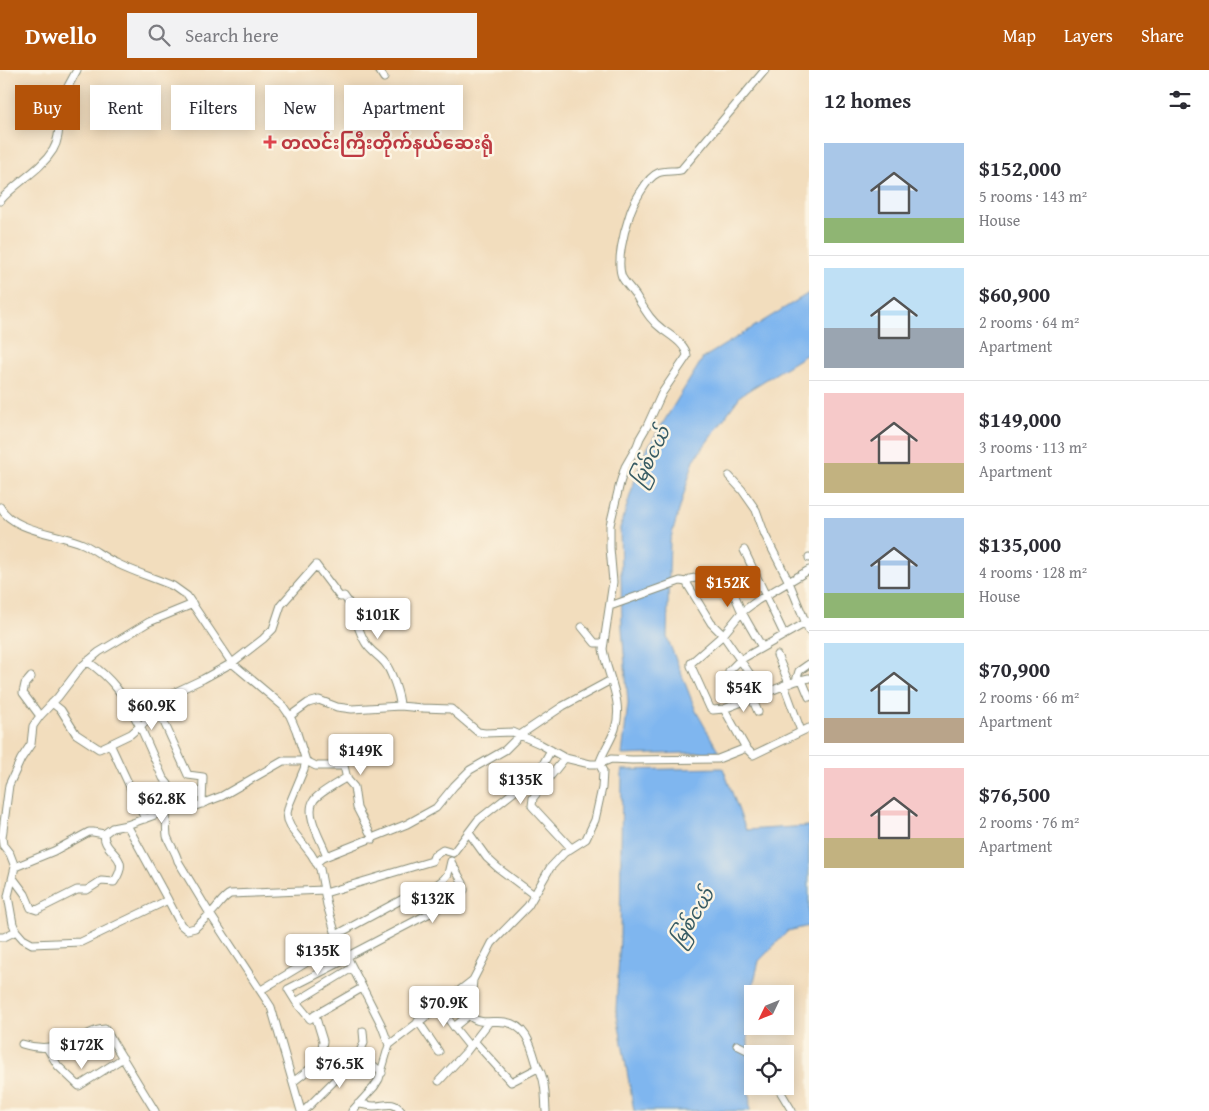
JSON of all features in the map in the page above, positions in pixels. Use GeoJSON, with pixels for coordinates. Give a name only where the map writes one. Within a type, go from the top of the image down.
{"type":"FeatureCollection","features":[{"type":"Feature","properties":{"kind":"street"},"geometry":{"type":"LineString","coordinates":[[0,201],[7,192],[46,159],[54,149],[58,134],[61,104],[77,70]]}},
{"type":"Feature","properties":{"kind":"street"},"geometry":{"type":"LineString","coordinates":[[379,70],[384,78]]}},
{"type":"Feature","properties":{"kind":"street"},"geometry":{"type":"LineString","coordinates":[[599,764],[615,729],[617,718],[617,697],[604,658],[604,642],[614,605],[610,525],[625,467],[662,393],[687,356],[685,350],[678,342],[650,318],[622,277],[620,267],[624,233],[632,208],[653,176],[663,171],[681,170],[765,70]]}},
{"type":"Feature","properties":{"kind":"street"},"geometry":{"type":"LineString","coordinates":[[728,476],[753,506],[807,622],[809,631]]}},
{"type":"Feature","properties":{"kind":"street"},"geometry":{"type":"LineString","coordinates":[[0,507],[13,520],[37,531],[84,544],[114,562],[173,586],[187,596],[232,663],[283,706],[290,716],[306,761],[287,813],[293,831],[320,869],[324,892],[339,943],[381,1024],[389,1045],[382,1073],[374,1087],[352,1111]]}},
{"type":"Feature","properties":{"kind":"street"},"geometry":{"type":"LineString","coordinates":[[744,550],[784,634]]}},
{"type":"Feature","properties":{"kind":"street"},"geometry":{"type":"LineString","coordinates":[[52,703],[61,710],[76,734],[99,749],[130,734],[159,711],[169,695],[204,679],[232,663],[273,630],[281,605],[316,565],[340,597],[344,596],[350,603],[359,631],[366,644],[386,663],[392,673],[393,684],[400,700],[400,706]]}},
{"type":"Feature","properties":{"kind":"street"},"geometry":{"type":"LineString","coordinates":[[796,682],[724,709],[713,710],[710,708],[690,664],[723,635],[742,612],[809,570]]}},
{"type":"Feature","properties":{"kind":"street"},"geometry":{"type":"LineString","coordinates":[[614,605],[683,581],[721,573],[727,580],[742,612],[762,647]]}},
{"type":"Feature","properties":{"kind":"street"},"geometry":{"type":"LineString","coordinates":[[683,581],[711,624],[723,635],[763,693]]}},
{"type":"Feature","properties":{"kind":"street"},"geometry":{"type":"LineString","coordinates":[[168,900],[81,942],[32,944],[23,939],[12,924],[8,896],[14,878],[15,867],[10,854],[3,845],[2,838],[6,798],[12,778],[31,744],[33,726],[40,716],[81,667],[99,652],[149,622],[193,604]]}},
{"type":"Feature","properties":{"kind":"street"},"geometry":{"type":"LineString","coordinates":[[729,671],[740,660],[807,622]]}},
{"type":"Feature","properties":{"kind":"street"},"geometry":{"type":"LineString","coordinates":[[582,627],[595,643],[604,642]]}},
{"type":"Feature","properties":{"kind":"street"},"geometry":{"type":"LineString","coordinates":[[777,656],[809,697]]}},
{"type":"Feature","properties":{"kind":"street"},"geometry":{"type":"LineString","coordinates":[[87,661],[110,678],[140,726],[163,778],[168,784],[166,811],[169,840],[178,861],[210,914],[261,990],[272,1011],[302,1111],[352,1062],[357,1063],[364,1057]]}},
{"type":"Feature","properties":{"kind":"street"},"geometry":{"type":"LineString","coordinates":[[801,731],[796,682],[799,671],[809,664]]}},
{"type":"Feature","properties":{"kind":"street"},"geometry":{"type":"LineString","coordinates":[[31,677],[25,684],[24,694],[40,716]]}},
{"type":"Feature","properties":{"kind":"street"},"geometry":{"type":"LineString","coordinates":[[316,863],[327,856],[407,824],[436,808],[470,770],[505,750],[520,735],[563,706],[611,680]]}},
{"type":"Feature","properties":{"kind":"street"},"geometry":{"type":"LineString","coordinates":[[752,698],[758,712]]}},
{"type":"Feature","properties":{"kind":"street"},"geometry":{"type":"LineString","coordinates":[[290,716],[308,703],[319,700],[337,707],[352,709],[400,706],[451,709],[478,732],[513,732],[565,758],[590,764],[599,764],[611,759],[718,759],[746,748]]}},
{"type":"Feature","properties":{"kind":"street"},"geometry":{"type":"LineString","coordinates":[[724,709],[746,748],[753,755],[809,728]]}},
{"type":"Feature","properties":{"kind":"street"},"geometry":{"type":"LineString","coordinates":[[159,711],[188,776],[203,777],[202,804]]}},
{"type":"Feature","properties":{"kind":"street"},"geometry":{"type":"LineString","coordinates":[[110,744],[145,818]]}},
{"type":"Feature","properties":{"kind":"street"},"geometry":{"type":"LineString","coordinates":[[336,935],[412,894],[435,886],[448,874],[453,853],[478,820],[538,773],[552,750]]}},
{"type":"Feature","properties":{"kind":"street"},"geometry":{"type":"LineString","coordinates":[[565,758],[533,798],[532,806],[571,848]]}},
{"type":"Feature","properties":{"kind":"street"},"geometry":{"type":"LineString","coordinates":[[15,867],[54,851],[89,832],[104,834],[112,828],[127,826],[166,811],[202,804],[229,793],[284,761],[306,761],[316,766],[344,766],[347,777],[353,784],[357,808],[373,839]]}},
{"type":"Feature","properties":{"kind":"street"},"geometry":{"type":"LineString","coordinates":[[546,1111],[542,1075],[524,1031],[507,1022],[489,1022],[474,1019],[470,1014],[473,980],[492,943],[523,912],[550,868],[564,853],[586,839],[595,820],[603,779],[603,771],[599,764]]}},
{"type":"Feature","properties":{"kind":"street"},"geometry":{"type":"LineString","coordinates":[[327,856],[310,810],[314,799],[347,777]]}},
{"type":"Feature","properties":{"kind":"street"},"geometry":{"type":"LineString","coordinates":[[127,826],[181,925],[187,930],[195,928],[219,906],[225,896],[230,894],[324,892],[432,861],[434,856],[443,850],[453,853]]}},
{"type":"Feature","properties":{"kind":"street"},"geometry":{"type":"LineString","coordinates":[[469,833],[494,865],[534,895]]}},
{"type":"Feature","properties":{"kind":"street"},"geometry":{"type":"LineString","coordinates":[[14,878],[25,894],[31,908],[37,910],[77,890],[87,890],[101,881],[114,882],[119,872],[120,863],[118,857],[107,847],[104,841],[104,834]]}},
{"type":"Feature","properties":{"kind":"street"},"geometry":{"type":"LineString","coordinates":[[362,988],[310,1019],[288,990],[432,912],[461,894],[464,890],[462,882],[451,862]]}},
{"type":"Feature","properties":{"kind":"street"},"geometry":{"type":"LineString","coordinates":[[0,937],[16,931]]}},
{"type":"Feature","properties":{"kind":"street"},"geometry":{"type":"LineString","coordinates":[[261,990],[339,943]]}},
{"type":"Feature","properties":{"kind":"street"},"geometry":{"type":"LineString","coordinates":[[296,1002],[352,968]]}},
{"type":"Feature","properties":{"kind":"street"},"geometry":{"type":"LineString","coordinates":[[389,1045],[473,980]]}},
{"type":"Feature","properties":{"kind":"street"},"geometry":{"type":"LineString","coordinates":[[439,1006],[454,1026],[511,1082],[538,1068]]}},
{"type":"Feature","properties":{"kind":"street"},"geometry":{"type":"LineString","coordinates":[[454,1026],[470,1014]]}},
{"type":"Feature","properties":{"kind":"street"},"geometry":{"type":"LineString","coordinates":[[293,1082],[320,1061],[323,1041],[315,1015]]}},
{"type":"Feature","properties":{"kind":"street"},"geometry":{"type":"LineString","coordinates":[[418,1022],[439,1052]]}},
{"type":"Feature","properties":{"kind":"street"},"geometry":{"type":"LineString","coordinates":[[439,1080],[489,1022]]}},
{"type":"Feature","properties":{"kind":"street"},"geometry":{"type":"LineString","coordinates":[[22,1044],[39,1049],[47,1048],[76,1040],[103,1029],[155,1111]]}},
{"type":"Feature","properties":{"kind":"street"},"geometry":{"type":"LineString","coordinates":[[363,1032],[364,1043],[360,1051],[382,1073]]}},
{"type":"Feature","properties":{"kind":"street"},"geometry":{"type":"LineString","coordinates":[[737,1044],[744,1048]]}},
{"type":"Feature","properties":{"kind":"street"},"geometry":{"type":"LineString","coordinates":[[47,1048],[58,1066],[79,1086],[123,1058]]}},
{"type":"Feature","properties":{"kind":"street"},"geometry":{"type":"LineString","coordinates":[[782,1095],[792,1111]]}},
{"type":"Feature","properties":{"kind":"street"},"geometry":{"type":"LineString","coordinates":[[358,1104],[374,1106],[390,1104],[398,1107],[401,1111]]}},
{"type":"Feature","properties":{"kind":"water","name":"မြစ်ငယ်"},"geometry":{"type":"Polygon","coordinates":[[[809,293],[809,353],[741,395],[694,460],[670,541],[667,637],[696,711],[719,752],[622,755],[628,703],[622,628],[620,528],[642,457],[703,358],[809,293]]]}},
{"type":"Feature","properties":{"kind":"water","name":"မြစ်ငယ်"},"geometry":{"type":"Polygon","coordinates":[[[723,768],[746,830],[809,826],[809,926],[788,931],[759,961],[753,985],[744,985],[744,1035],[748,1035],[748,1045],[744,1045],[744,1095],[750,1095],[750,1111],[634,1111],[616,1009],[620,938],[622,770],[723,768]]]}},
{"type":"Feature","properties":{"kind":"place","name":"တလင်းကြီးတိုက်နယ်ဆေးရုံ"},"geometry":{"type":"Point","coordinates":[270,142]}}]}
